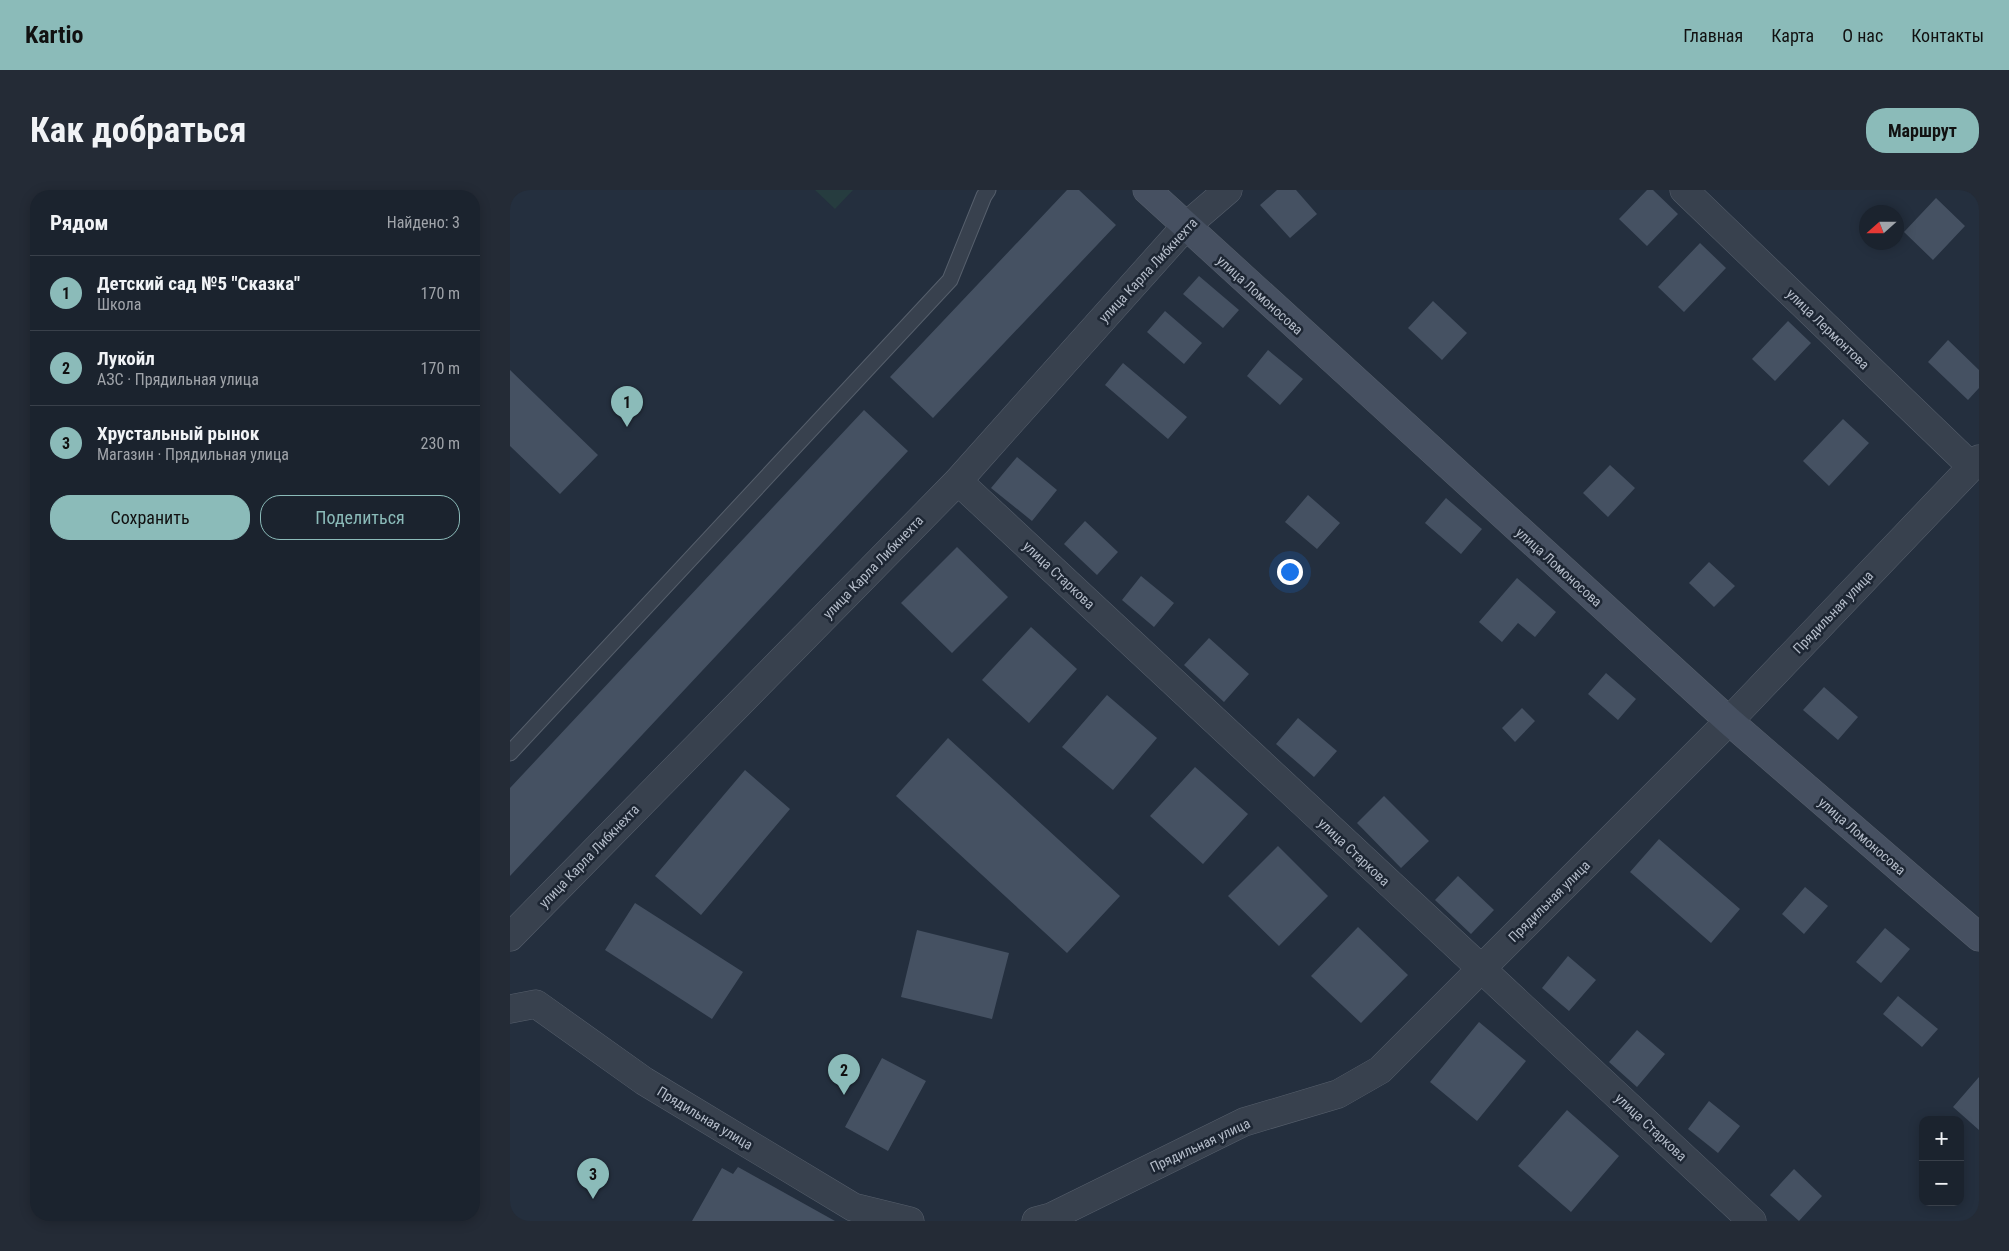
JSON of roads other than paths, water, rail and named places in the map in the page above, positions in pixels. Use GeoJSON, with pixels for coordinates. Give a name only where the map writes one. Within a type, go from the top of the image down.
{"type":"FeatureCollection","features":[{"type":"Feature","properties":{"kind":"main road","name":"улица Ломоносова"},"geometry":{"type":"LineString","coordinates":[[1147,190],[1185,227],[1729,721],[1979,937]]}},
{"type":"Feature","properties":{"kind":"street","name":"улица Карла Либкнехта"},"geometry":{"type":"LineString","coordinates":[[510,937],[958,481],[1185,227],[1228,190]]}},
{"type":"Feature","properties":{"kind":"street","name":"улица Лермонтова"},"geometry":{"type":"LineString","coordinates":[[1684,190],[1975,463]]}},
{"type":"Feature","properties":{"kind":"street","name":"Прядильная улица"},"geometry":{"type":"LineString","coordinates":[[1046,1220],[1244,1122],[1338,1094],[1380,1070],[1729,721],[1975,463]]}},
{"type":"Feature","properties":{"kind":"street","name":"улица Старкова"},"geometry":{"type":"LineString","coordinates":[[958,481],[1480,970],[1752,1221]]}},
{"type":"Feature","properties":{"kind":"street","name":"Прядильная улица"},"geometry":{"type":"LineString","coordinates":[[510,1009],[536,1004],[644,1081],[853,1207],[910,1221]]}},
{"type":"Feature","properties":{"kind":"lane"},"geometry":{"type":"LineString","coordinates":[[510,753],[950,280],[983,192]]}},
{"type":"Feature","properties":{"kind":"place","name":"Детский сад №5 \"Сказка\""},"geometry":{"type":"Point","coordinates":[627,427]}},
{"type":"Feature","properties":{"kind":"place","name":"Лукойл"},"geometry":{"type":"Point","coordinates":[844,1095]}},
{"type":"Feature","properties":{"kind":"place","name":"Хрустальный рынок"},"geometry":{"type":"Point","coordinates":[593,1199]}}]}
